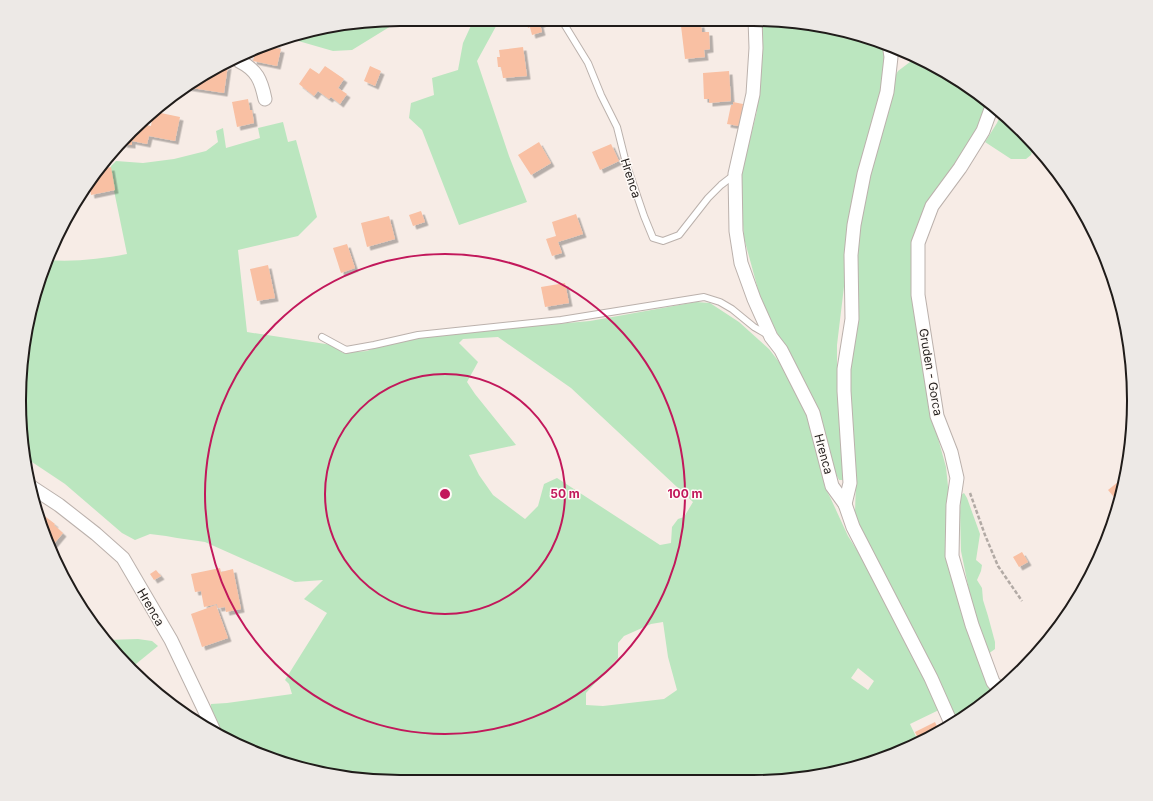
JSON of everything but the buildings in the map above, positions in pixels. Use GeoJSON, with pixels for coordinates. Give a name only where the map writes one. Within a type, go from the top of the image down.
{"type":"FeatureCollection","features":[{"type":"Feature","properties":{"kind":"street","name":"Hrenca"},"geometry":{"type":"LineString","coordinates":[[755,26],[756,48],[753,94],[735,174],[736,231],[741,264],[754,299],[771,337],[780,350],[813,413],[832,486],[845,504],[853,527],[931,678],[950,719]]}},
{"type":"Feature","properties":{"kind":"street"},"geometry":{"type":"LineString","coordinates":[[845,504],[850,483],[844,369],[852,319],[851,255],[854,225],[864,174],[887,92],[890,53]]}},
{"type":"Feature","properties":{"kind":"street"},"geometry":{"type":"LineString","coordinates":[[241,62],[257,74],[266,99]]}},
{"type":"Feature","properties":{"kind":"street","name":"Gruden - Gorca"},"geometry":{"type":"LineString","coordinates":[[990,111],[983,131],[960,168],[932,206],[918,243],[918,295],[937,416],[951,452],[957,478],[953,505],[952,556],[972,625],[993,682],[996,685]]}},
{"type":"Feature","properties":{"kind":"street","name":"Hrenca"},"geometry":{"type":"LineString","coordinates":[[37,491],[59,505],[96,534],[123,558],[171,640],[211,724]]}},
{"type":"Feature","properties":{"kind":"lane","name":"Hrenca"},"geometry":{"type":"LineString","coordinates":[[565,26],[588,63],[601,95],[617,127],[626,163],[653,238],[663,241],[679,235],[708,198],[735,174]]}},
{"type":"Feature","properties":{"kind":"lane"},"geometry":{"type":"LineString","coordinates":[[322,337],[346,350],[374,346],[418,335],[561,320],[704,297],[720,302],[732,309],[754,327],[771,337]]}},
{"type":"Feature","properties":{"kind":"path"},"geometry":{"type":"LineString","coordinates":[[957,478],[967,486],[984,535],[998,566],[1022,601]]}},
{"type":"Feature","properties":{"kind":"green space"},"geometry":{"type":"Polygon","coordinates":[[[390,26],[352,50],[333,51],[298,41],[327,33],[352,29],[390,26]]]}},
{"type":"Feature","properties":{"kind":"green space"},"geometry":{"type":"Polygon","coordinates":[[[471,26],[496,26],[477,61],[509,156],[527,202],[459,225],[422,130],[409,118],[411,103],[434,95],[432,78],[458,70],[463,43],[471,26]]]}},
{"type":"Feature","properties":{"kind":"green space"},"geometry":{"type":"Polygon","coordinates":[[[762,26],[801,29],[826,33],[885,51],[886,76],[852,220],[837,345],[837,380],[842,416],[845,480],[839,480],[833,468],[786,351],[766,310],[759,293],[744,238],[741,196],[742,171],[757,111],[763,47],[762,26]]]}},
{"type":"Feature","properties":{"kind":"green space"},"geometry":{"type":"Polygon","coordinates":[[[911,62],[940,76],[961,89],[987,109],[971,142],[918,233],[934,424],[946,467],[949,496],[949,563],[995,686],[953,717],[861,533],[855,512],[856,483],[848,359],[860,221],[894,78],[898,71],[911,62]]]}},
{"type":"Feature","properties":{"kind":"green space"},"geometry":{"type":"Polygon","coordinates":[[[999,119],[1032,152],[1031,155],[1026,159],[1011,159],[985,142],[999,119]]]}},
{"type":"Feature","properties":{"kind":"green space"},"geometry":{"type":"Polygon","coordinates":[[[283,122],[288,142],[296,140],[317,217],[298,236],[238,250],[247,332],[332,345],[343,353],[367,351],[387,343],[454,333],[590,321],[696,302],[710,303],[739,322],[769,349],[783,367],[806,412],[818,452],[825,488],[848,536],[877,582],[941,709],[910,724],[916,737],[873,755],[826,768],[801,772],[752,775],[400,775],[352,772],[327,768],[280,755],[217,727],[211,715],[211,704],[292,694],[289,684],[285,680],[327,613],[304,599],[323,580],[295,582],[205,542],[150,534],[135,540],[122,533],[65,484],[31,461],[27,425],[27,376],[33,327],[46,280],[54,260],[87,260],[127,254],[110,171],[111,166],[116,161],[143,163],[174,159],[206,151],[218,142],[216,131],[223,128],[226,148],[260,138],[258,128],[283,122]],[[498,337],[463,339],[459,343],[478,362],[467,382],[516,445],[469,455],[479,475],[493,495],[525,519],[538,506],[544,484],[557,478],[660,545],[671,543],[672,527],[678,519],[684,517],[693,502],[571,388],[498,337]],[[663,622],[651,624],[624,636],[618,643],[618,658],[586,693],[586,705],[603,706],[664,699],[677,690],[668,657],[663,622]],[[858,668],[851,678],[868,690],[874,681],[858,668]]]}},
{"type":"Feature","properties":{"kind":"green space"},"geometry":{"type":"Polygon","coordinates":[[[964,493],[980,534],[976,560],[982,565],[977,580],[982,588],[983,600],[995,642],[995,649],[988,654],[972,605],[961,551],[960,512],[961,495],[964,493]]]}},
{"type":"Feature","properties":{"kind":"green space"},"geometry":{"type":"Polygon","coordinates":[[[138,639],[152,641],[158,646],[135,664],[113,640],[138,639]]]}}]}
